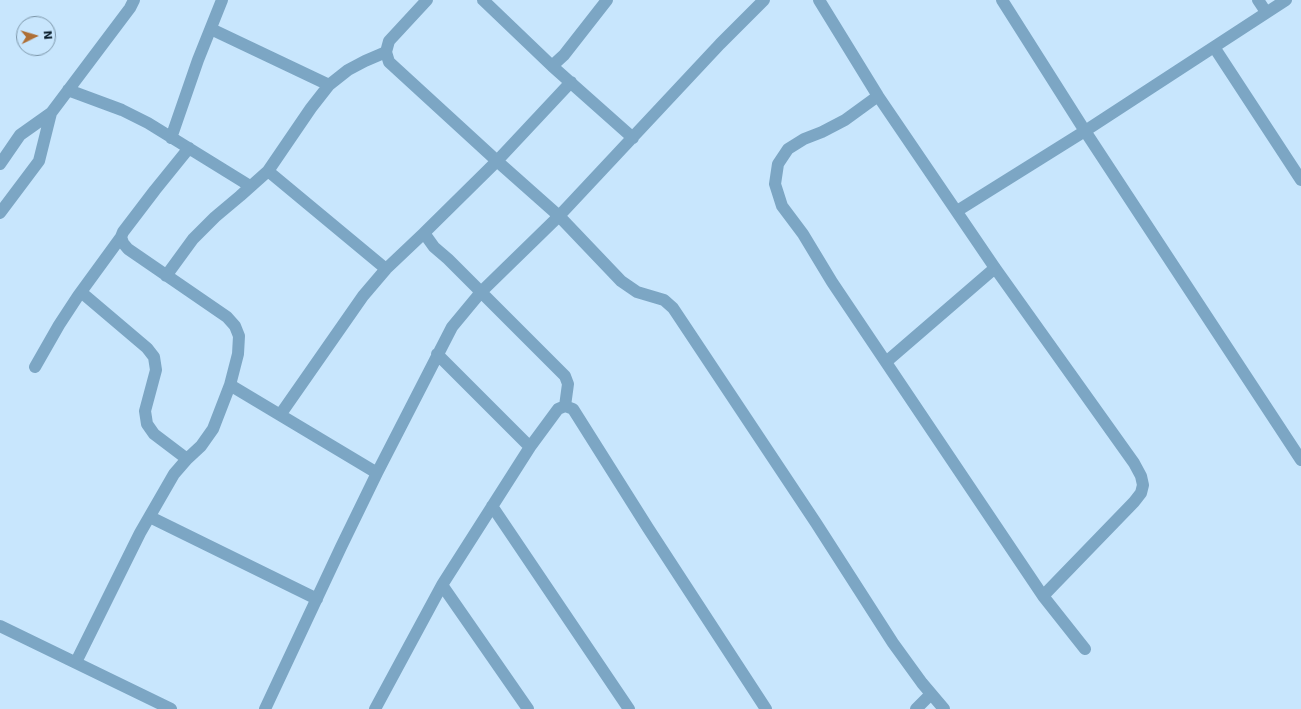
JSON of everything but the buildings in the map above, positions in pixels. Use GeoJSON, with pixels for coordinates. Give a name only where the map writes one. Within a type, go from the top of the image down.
{"type":"FeatureCollection","features":[{"type":"Feature","properties":{"kind":"street"},"geometry":{"type":"LineString","coordinates":[[0,164],[4,150],[20,135],[51,114],[130,8],[134,0]]}},
{"type":"Feature","properties":{"kind":"street"},"geometry":{"type":"LineString","coordinates":[[171,138],[198,60],[222,0]]}},
{"type":"Feature","properties":{"kind":"street"},"geometry":{"type":"LineString","coordinates":[[427,0],[389,42],[386,52],[389,62],[558,216],[621,281],[638,292],[664,300],[673,308],[893,643],[944,709]]}},
{"type":"Feature","properties":{"kind":"street"},"geometry":{"type":"LineString","coordinates":[[483,0],[552,66],[633,138]]}},
{"type":"Feature","properties":{"kind":"street"},"geometry":{"type":"LineString","coordinates":[[552,66],[564,55],[607,0]]}},
{"type":"Feature","properties":{"kind":"street"},"geometry":{"type":"LineString","coordinates":[[265,709],[377,473],[452,327],[481,292],[558,216],[720,44],[764,0]]}},
{"type":"Feature","properties":{"kind":"street"},"geometry":{"type":"LineString","coordinates":[[819,0],[878,96],[995,268],[1134,463],[1141,476],[1143,485],[1141,493],[1134,502],[1043,596]]}},
{"type":"Feature","properties":{"kind":"street"},"geometry":{"type":"LineString","coordinates":[[1258,0],[1266,12]]}},
{"type":"Feature","properties":{"kind":"street"},"geometry":{"type":"LineString","coordinates":[[957,211],[1085,131],[1286,0]]}},
{"type":"Feature","properties":{"kind":"street"},"geometry":{"type":"LineString","coordinates":[[1006,2],[1085,131],[1299,453]]}},
{"type":"Feature","properties":{"kind":"street"},"geometry":{"type":"LineString","coordinates":[[211,29],[330,85]]}},
{"type":"Feature","properties":{"kind":"street"},"geometry":{"type":"LineString","coordinates":[[1214,47],[1301,180]]}},
{"type":"Feature","properties":{"kind":"street"},"geometry":{"type":"LineString","coordinates":[[166,276],[194,238],[215,217],[268,171],[311,108],[330,85],[348,70],[386,52]]}},
{"type":"Feature","properties":{"kind":"street"},"geometry":{"type":"LineString","coordinates":[[280,415],[363,296],[386,269],[497,161],[570,82]]}},
{"type":"Feature","properties":{"kind":"street"},"geometry":{"type":"LineString","coordinates":[[68,90],[122,110],[148,123],[250,186]]}},
{"type":"Feature","properties":{"kind":"street"},"geometry":{"type":"LineString","coordinates":[[878,96],[845,120],[822,132],[804,139],[788,149],[778,164],[775,184],[782,206],[1043,596],[1085,649]]}},
{"type":"Feature","properties":{"kind":"street"},"geometry":{"type":"LineString","coordinates":[[0,213],[39,161],[51,114]]}},
{"type":"Feature","properties":{"kind":"street"},"geometry":{"type":"LineString","coordinates":[[35,366],[59,325],[81,292],[122,237],[123,232],[189,148]]}},
{"type":"Feature","properties":{"kind":"street"},"geometry":{"type":"LineString","coordinates":[[268,171],[386,269]]}},
{"type":"Feature","properties":{"kind":"street"},"geometry":{"type":"LineString","coordinates":[[424,233],[434,247],[448,259],[565,376],[568,384],[565,406]]}},
{"type":"Feature","properties":{"kind":"street"},"geometry":{"type":"LineString","coordinates":[[76,662],[140,533],[174,474],[201,446],[213,429],[230,385],[238,354],[239,336],[235,326],[227,317],[128,249],[123,243],[122,237]]}},
{"type":"Feature","properties":{"kind":"street"},"geometry":{"type":"LineString","coordinates":[[886,362],[995,268]]}},
{"type":"Feature","properties":{"kind":"street"},"geometry":{"type":"LineString","coordinates":[[81,292],[147,348],[154,358],[156,370],[145,411],[147,424],[154,434],[187,459]]}},
{"type":"Feature","properties":{"kind":"street"},"geometry":{"type":"LineString","coordinates":[[437,354],[530,447]]}},
{"type":"Feature","properties":{"kind":"street"},"geometry":{"type":"LineString","coordinates":[[230,385],[377,473]]}},
{"type":"Feature","properties":{"kind":"street"},"geometry":{"type":"LineString","coordinates":[[375,709],[442,585],[530,447],[558,409],[565,406],[573,409],[766,709]]}},
{"type":"Feature","properties":{"kind":"street"},"geometry":{"type":"LineString","coordinates":[[492,506],[629,709]]}},
{"type":"Feature","properties":{"kind":"street"},"geometry":{"type":"LineString","coordinates":[[150,517],[317,599]]}},
{"type":"Feature","properties":{"kind":"street"},"geometry":{"type":"LineString","coordinates":[[442,585],[528,709]]}},
{"type":"Feature","properties":{"kind":"street"},"geometry":{"type":"LineString","coordinates":[[0,626],[171,709]]}},
{"type":"Feature","properties":{"kind":"street"},"geometry":{"type":"LineString","coordinates":[[916,709],[931,694]]}}]}
